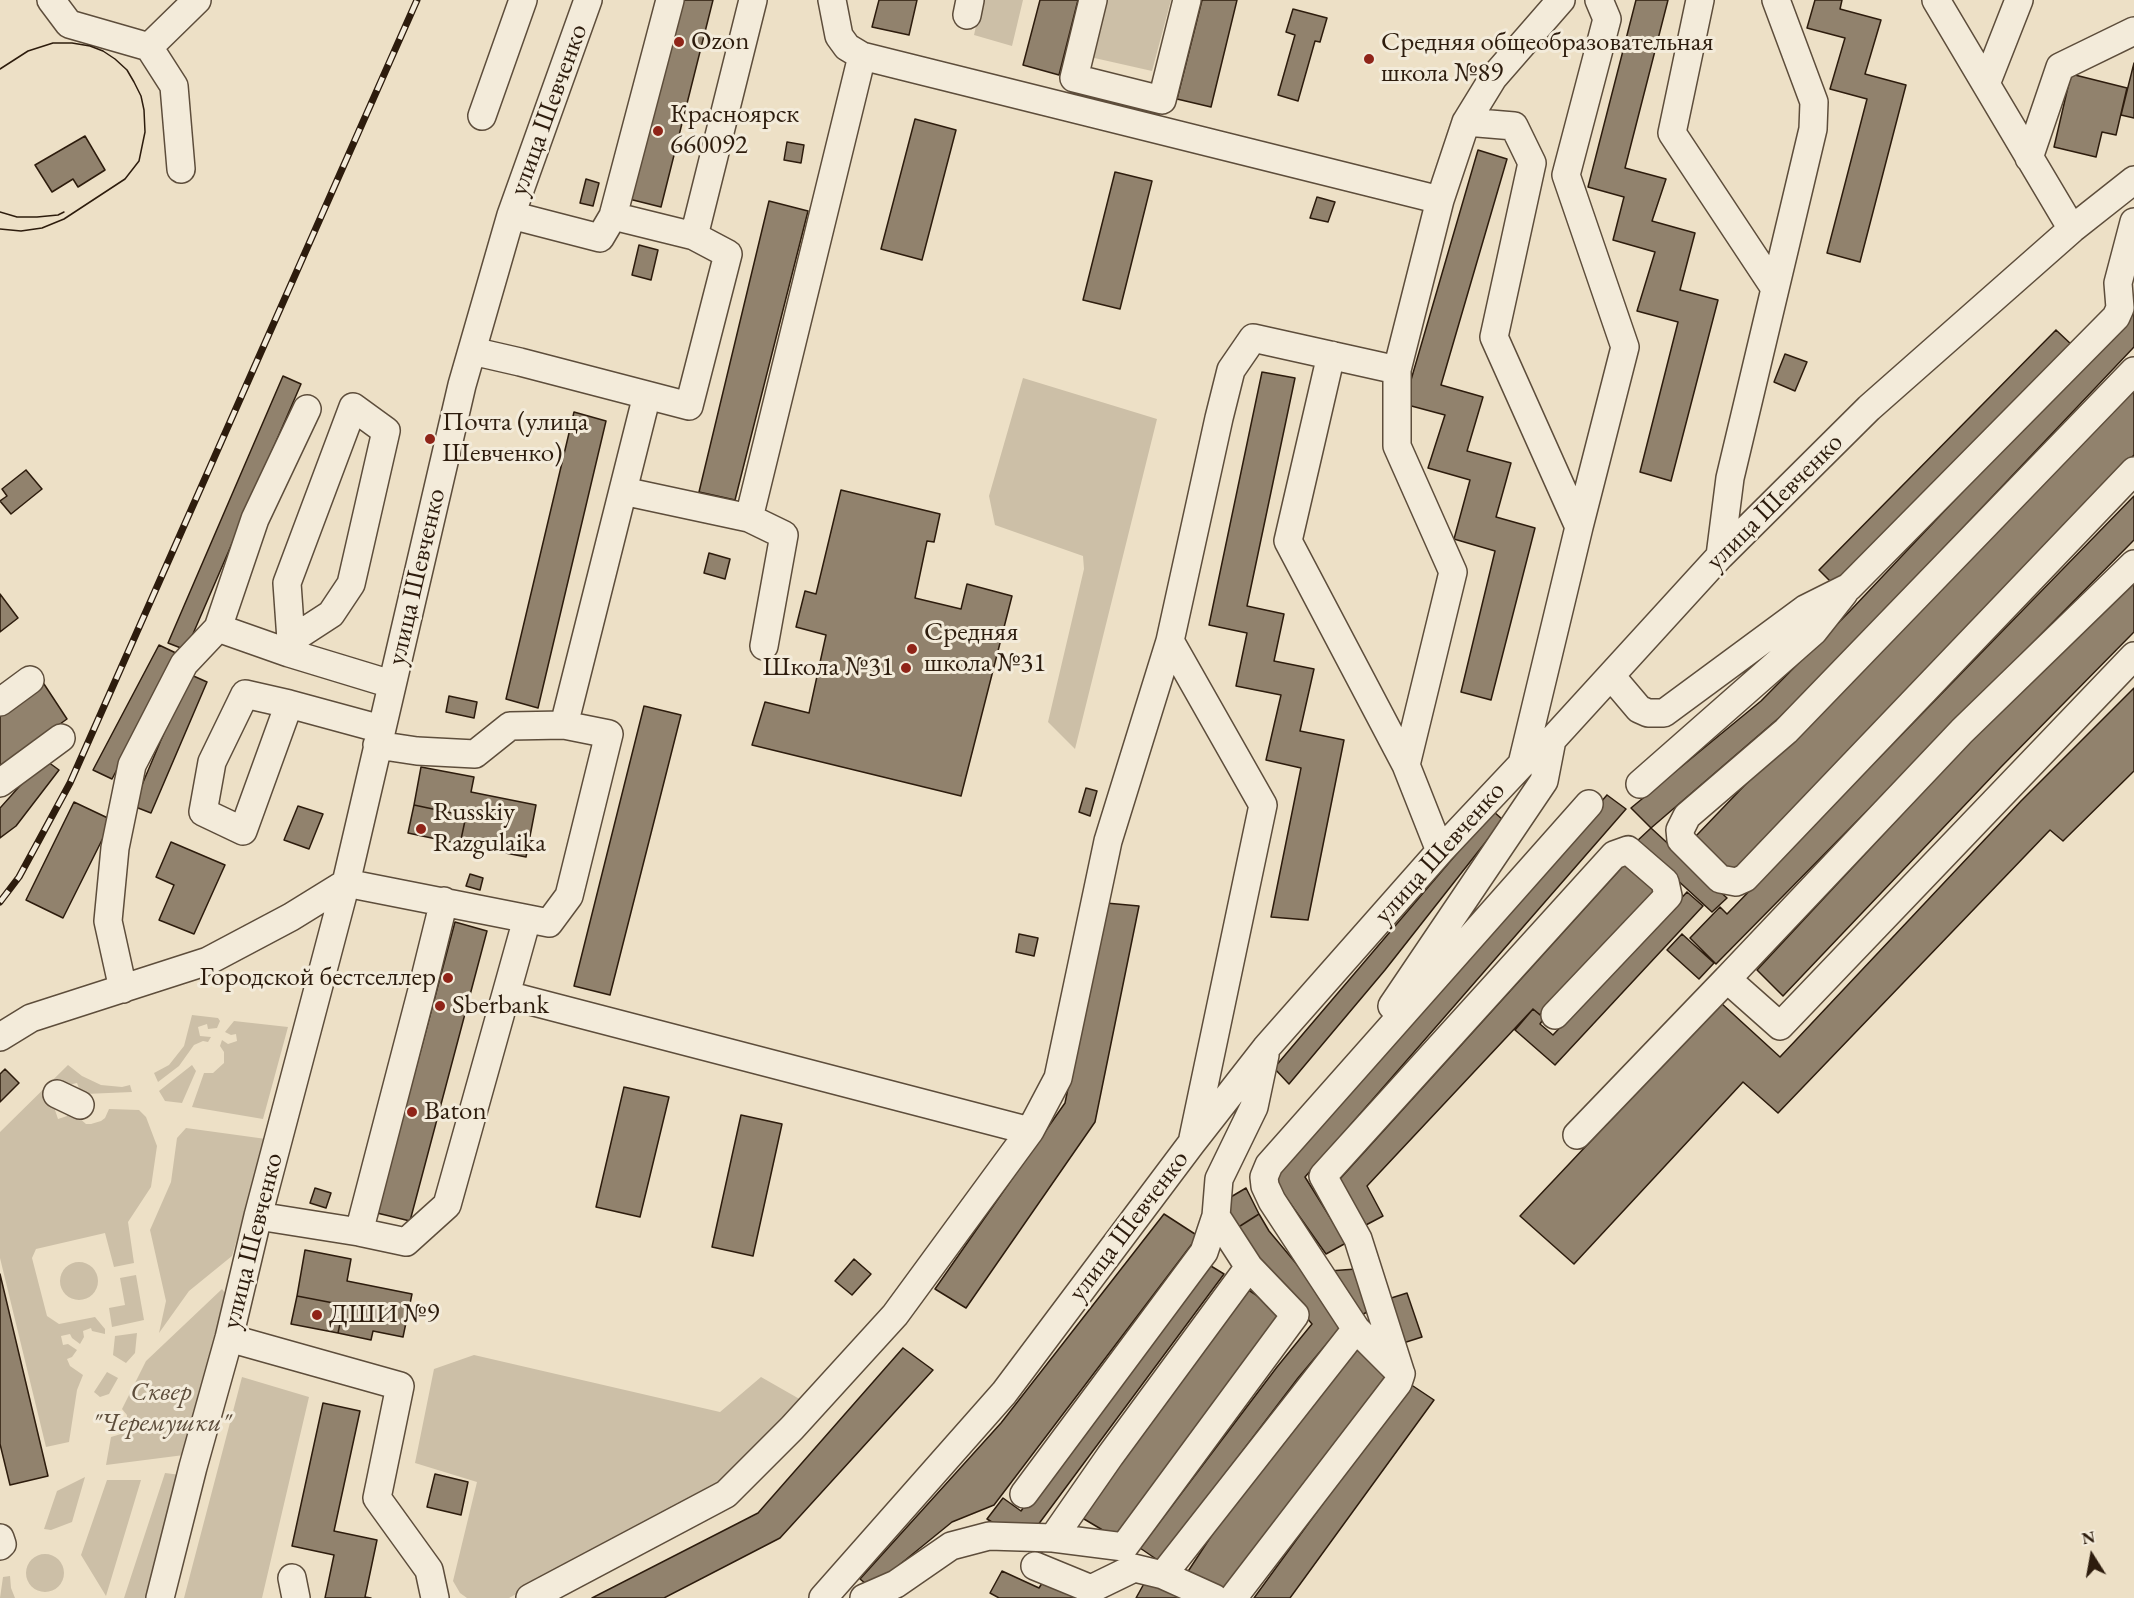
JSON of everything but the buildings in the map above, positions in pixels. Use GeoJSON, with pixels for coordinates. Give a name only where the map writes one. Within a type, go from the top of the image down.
{"type":"FeatureCollection","features":[{"type":"Feature","properties":{"kind":"street"},"geometry":{"type":"LineString","coordinates":[[51,0],[69,24],[149,47],[174,86],[181,169]]}},
{"type":"Feature","properties":{"kind":"street"},"geometry":{"type":"LineString","coordinates":[[149,47],[197,0]]}},
{"type":"Feature","properties":{"kind":"street"},"geometry":{"type":"LineString","coordinates":[[482,116],[523,0]]}},
{"type":"Feature","properties":{"kind":"street","name":"улица Шевченко"},"geometry":{"type":"LineString","coordinates":[[160,1598],[346,883],[462,385],[511,216],[588,0]]}},
{"type":"Feature","properties":{"kind":"street"},"geometry":{"type":"LineString","coordinates":[[511,216],[600,238],[613,216],[670,0]]}},
{"type":"Feature","properties":{"kind":"street"},"geometry":{"type":"LineString","coordinates":[[694,236],[753,0]]}},
{"type":"Feature","properties":{"kind":"street"},"geometry":{"type":"LineString","coordinates":[[832,0],[839,36],[847,47],[862,56],[1440,200]]}},
{"type":"Feature","properties":{"kind":"street"},"geometry":{"type":"LineString","coordinates":[[1093,0],[1074,78],[1162,100],[1187,0]]}},
{"type":"Feature","properties":{"kind":"street"},"geometry":{"type":"LineString","coordinates":[[1406,765],[1453,572],[1397,446],[1397,370],[1440,200],[1466,122],[1493,78],[1561,0]]}},
{"type":"Feature","properties":{"kind":"street"},"geometry":{"type":"LineString","coordinates":[[1522,764],[1625,347],[1566,175],[1607,20],[1599,0]]}},
{"type":"Feature","properties":{"kind":"street"},"geometry":{"type":"LineString","coordinates":[[1700,0],[1672,133],[1774,287]]}},
{"type":"Feature","properties":{"kind":"street"},"geometry":{"type":"LineString","coordinates":[[1720,556],[1730,478],[1813,129],[1814,102],[1776,0]]}},
{"type":"Feature","properties":{"kind":"street"},"geometry":{"type":"LineString","coordinates":[[1936,0],[2072,230]]}},
{"type":"Feature","properties":{"kind":"street"},"geometry":{"type":"LineString","coordinates":[[1986,84],[2019,0]]}},
{"type":"Feature","properties":{"kind":"street"},"geometry":{"type":"LineString","coordinates":[[2029,158],[2060,67],[2134,31]]}},
{"type":"Feature","properties":{"kind":"street"},"geometry":{"type":"LineString","coordinates":[[749,518],[862,56]]}},
{"type":"Feature","properties":{"kind":"street"},"geometry":{"type":"LineString","coordinates":[[1493,78],[1533,163],[1494,337],[1579,527]]}},
{"type":"Feature","properties":{"kind":"street"},"geometry":{"type":"LineString","coordinates":[[1116,118],[1126,91]]}},
{"type":"Feature","properties":{"kind":"street"},"geometry":{"type":"LineString","coordinates":[[1466,122],[1514,126]]}},
{"type":"Feature","properties":{"kind":"street","name":"улица Шевченко"},"geometry":{"type":"LineString","coordinates":[[823,1598],[1004,1393],[1266,1048],[1440,851],[1522,764],[1552,740],[1720,556],[1869,408],[2072,230],[2134,180]]}},
{"type":"Feature","properties":{"kind":"street"},"geometry":{"type":"LineString","coordinates":[[472,351],[689,406],[728,254],[694,236],[613,216]]}},
{"type":"Feature","properties":{"kind":"street"},"geometry":{"type":"LineString","coordinates":[[1640,784],[1814,632],[1848,587],[2116,317],[2120,308],[2118,283],[2134,222]]}},
{"type":"Feature","properties":{"kind":"street"},"geometry":{"type":"LineString","coordinates":[[530,1598],[726,1494],[792,1428],[895,1315],[1030,1131],[1058,1078],[1108,842],[1170,640],[1231,370],[1253,338],[1397,370]]}},
{"type":"Feature","properties":{"kind":"street"},"geometry":{"type":"LineString","coordinates":[[1331,355],[1288,541],[1406,765],[1440,851]]}},
{"type":"Feature","properties":{"kind":"street"},"geometry":{"type":"LineString","coordinates":[[2134,371],[1786,731],[1687,816],[1680,830],[1682,840],[1720,879],[1736,882],[1745,878],[2134,471]]}},
{"type":"Feature","properties":{"kind":"street"},"geometry":{"type":"LineString","coordinates":[[564,724],[647,395]]}},
{"type":"Feature","properties":{"kind":"street"},"geometry":{"type":"LineString","coordinates":[[353,407],[386,431],[351,584],[331,614],[290,647],[287,583],[353,407]]}},
{"type":"Feature","properties":{"kind":"street"},"geometry":{"type":"LineString","coordinates":[[123,989],[108,921],[115,848],[132,765],[184,664],[218,628],[255,519],[307,409]]}},
{"type":"Feature","properties":{"kind":"street"},"geometry":{"type":"LineString","coordinates":[[623,491],[749,518],[784,535],[764,646]]}},
{"type":"Feature","properties":{"kind":"street"},"geometry":{"type":"LineString","coordinates":[[1577,1135],[1962,731],[2134,564]]}},
{"type":"Feature","properties":{"kind":"street"},"geometry":{"type":"LineString","coordinates":[[1611,676],[1639,709],[1648,713],[1664,713],[1805,609],[1848,587]]}},
{"type":"Feature","properties":{"kind":"street"},"geometry":{"type":"LineString","coordinates":[[218,628],[290,647],[392,684]]}},
{"type":"Feature","properties":{"kind":"street"},"geometry":{"type":"LineString","coordinates":[[1170,640],[1263,805],[1191,1144]]}},
{"type":"Feature","properties":{"kind":"street"},"geometry":{"type":"LineString","coordinates":[[1727,979],[1780,1026],[2134,656]]}},
{"type":"Feature","properties":{"kind":"street"},"geometry":{"type":"LineString","coordinates":[[0,702],[30,680]]}},
{"type":"Feature","properties":{"kind":"street"},"geometry":{"type":"LineString","coordinates":[[0,1037],[31,1018],[208,962],[291,917],[346,883],[549,923],[569,896],[609,734],[564,724],[510,726],[475,754],[417,751],[289,704],[244,694],[212,762],[203,812],[243,831],[289,704]]}},
{"type":"Feature","properties":{"kind":"street"},"geometry":{"type":"LineString","coordinates":[[0,783],[62,738]]}},
{"type":"Feature","properties":{"kind":"street"},"geometry":{"type":"LineString","coordinates":[[1340,1084],[1544,781],[1552,740]]}},
{"type":"Feature","properties":{"kind":"street"},"geometry":{"type":"LineString","coordinates":[[1401,1374],[1356,1329],[1272,1201],[1264,1177],[1269,1166],[1340,1084],[1589,804]]}},
{"type":"Feature","properties":{"kind":"street"},"geometry":{"type":"LineString","coordinates":[[1233,1598],[1398,1383],[1401,1374],[1358,1239],[1323,1176],[1614,855],[1628,850],[1665,882],[1668,896],[1555,1015]]}},
{"type":"Feature","properties":{"kind":"street"},"geometry":{"type":"LineString","coordinates":[[359,1232],[444,901]]}},
{"type":"Feature","properties":{"kind":"street"},"geometry":{"type":"LineString","coordinates":[[258,1216],[406,1242],[447,1205],[527,919]]}},
{"type":"Feature","properties":{"kind":"street"},"geometry":{"type":"LineString","coordinates":[[507,995],[1030,1131]]}},
{"type":"Feature","properties":{"kind":"street"},"geometry":{"type":"LineString","coordinates":[[1024,1494],[1204,1252],[1216,1216],[1219,1179],[1254,1107],[1266,1048]]}},
{"type":"Feature","properties":{"kind":"street"},"geometry":{"type":"LineString","coordinates":[[864,1598],[896,1584],[951,1546],[989,1536],[1053,1538],[1124,1547],[1295,1315],[1249,1267],[1216,1216]]}},
{"type":"Feature","properties":{"kind":"street"},"geometry":{"type":"LineString","coordinates":[[1053,1538],[1110,1456],[1249,1267]]}},
{"type":"Feature","properties":{"kind":"street"},"geometry":{"type":"LineString","coordinates":[[1162,1575],[1356,1329]]}},
{"type":"Feature","properties":{"kind":"street"},"geometry":{"type":"LineString","coordinates":[[229,1338],[400,1386],[377,1498],[429,1570],[435,1598]]}},
{"type":"Feature","properties":{"kind":"street"},"geometry":{"type":"LineString","coordinates":[[1035,1566],[1091,1589],[1134,1568],[1162,1575],[1214,1598]]}},
{"type":"Feature","properties":{"kind":"green space"},"geometry":{"type":"Polygon","coordinates":[[[982,0],[1023,0],[1012,46],[974,35],[982,0]]]}},
{"type":"Feature","properties":{"kind":"green space"},"geometry":{"type":"Polygon","coordinates":[[[1105,0],[1171,0],[1152,71],[1090,57],[1105,0]]]}},
{"type":"Feature","properties":{"kind":"green space"},"geometry":{"type":"Polygon","coordinates":[[[1023,378],[1157,419],[1075,749],[1048,722],[1084,569],[1083,556],[995,525],[989,496],[1023,378]]]}},
{"type":"Feature","properties":{"kind":"green space"},"geometry":{"type":"Polygon","coordinates":[[[192,1015],[218,1018],[220,1021],[217,1028],[208,1029],[207,1024],[198,1027],[200,1036],[211,1037],[208,1042],[203,1041],[194,1045],[179,1066],[158,1082],[154,1073],[169,1065],[184,1046],[192,1015]]]}},
{"type":"Feature","properties":{"kind":"green space"},"geometry":{"type":"Polygon","coordinates":[[[234,1021],[288,1027],[263,1119],[192,1107],[204,1073],[213,1073],[224,1063],[224,1052],[220,1046],[222,1040],[228,1044],[237,1041],[236,1034],[231,1035],[225,1032],[234,1021]]]}},
{"type":"Feature","properties":{"kind":"green space","name":"Сквер \"Черемушки\""},"geometry":{"type":"Polygon","coordinates":[[[68,1065],[82,1076],[101,1085],[122,1087],[130,1085],[132,1092],[85,1094],[80,1091],[77,1083],[68,1085],[60,1108],[55,1110],[58,1119],[67,1116],[66,1111],[86,1124],[91,1124],[105,1118],[109,1109],[139,1110],[146,1117],[157,1146],[151,1187],[128,1222],[134,1263],[114,1267],[105,1233],[36,1249],[32,1258],[47,1316],[59,1324],[95,1317],[105,1329],[105,1334],[92,1331],[91,1328],[83,1331],[84,1337],[80,1344],[70,1334],[61,1336],[63,1345],[68,1344],[77,1350],[72,1357],[67,1359],[70,1366],[83,1375],[77,1390],[69,1442],[46,1447],[0,1258],[0,1132],[68,1065]]]}},
{"type":"Feature","properties":{"kind":"green space"},"geometry":{"type":"Polygon","coordinates":[[[192,1065],[196,1071],[182,1103],[165,1101],[159,1091],[192,1065]]]}},
{"type":"Feature","properties":{"kind":"green space"},"geometry":{"type":"Polygon","coordinates":[[[186,1128],[266,1139],[232,1256],[189,1291],[159,1333],[166,1301],[150,1230],[171,1182],[177,1138],[186,1128]]]}},
{"type":"Feature","properties":{"kind":"green space"},"geometry":{"type":"Polygon","coordinates":[[[79,1262],[93,1267],[98,1281],[93,1295],[79,1300],[65,1295],[60,1281],[65,1267],[79,1262]]]}},
{"type":"Feature","properties":{"kind":"green space"},"geometry":{"type":"Polygon","coordinates":[[[136,1275],[144,1320],[112,1327],[109,1308],[125,1305],[120,1278],[136,1275]]]}},
{"type":"Feature","properties":{"kind":"green space","name":"Сквер \"Черемушки\""},"geometry":{"type":"Polygon","coordinates":[[[222,1289],[228,1297],[184,1455],[106,1465],[111,1437],[121,1434],[127,1425],[127,1415],[122,1409],[146,1361],[222,1289]]]}},
{"type":"Feature","properties":{"kind":"green space"},"geometry":{"type":"Polygon","coordinates":[[[137,1333],[135,1353],[126,1363],[113,1355],[115,1336],[137,1333]]]}},
{"type":"Feature","properties":{"kind":"green space"},"geometry":{"type":"Polygon","coordinates":[[[474,1355],[720,1412],[761,1377],[803,1401],[723,1479],[509,1598],[467,1598],[460,1593],[453,1581],[477,1482],[415,1463],[434,1369],[474,1355]]]}},
{"type":"Feature","properties":{"kind":"green space"},"geometry":{"type":"Polygon","coordinates":[[[107,1372],[118,1378],[109,1394],[100,1397],[94,1392],[107,1372]]]}},
{"type":"Feature","properties":{"kind":"green space"},"geometry":{"type":"Polygon","coordinates":[[[242,1377],[309,1397],[262,1598],[184,1598],[242,1377]]]}},
{"type":"Feature","properties":{"kind":"green space"},"geometry":{"type":"Polygon","coordinates":[[[165,1473],[181,1475],[146,1598],[124,1598],[165,1473]]]}},
{"type":"Feature","properties":{"kind":"green space"},"geometry":{"type":"Polygon","coordinates":[[[85,1477],[72,1522],[51,1530],[44,1529],[57,1491],[85,1477]]]}},
{"type":"Feature","properties":{"kind":"green space"},"geometry":{"type":"Polygon","coordinates":[[[107,1480],[141,1480],[106,1596],[81,1555],[107,1480]]]}},
{"type":"Feature","properties":{"kind":"green space"},"geometry":{"type":"Polygon","coordinates":[[[45,1554],[58,1560],[64,1573],[58,1586],[45,1592],[32,1586],[26,1573],[32,1560],[45,1554]]]}},
{"type":"Feature","properties":{"kind":"green space"},"geometry":{"type":"Polygon","coordinates":[[[10,1576],[15,1598],[0,1598],[3,1577],[10,1576]]]}},
{"type":"Feature","properties":{"kind":"tram line"},"geometry":{"type":"LineString","coordinates":[[0,69],[28,51],[53,43],[72,43],[103,51],[127,70],[134,82],[141,96],[145,132],[139,161],[125,179],[64,219],[42,228],[21,231],[0,229]]}},
{"type":"Feature","properties":{"kind":"tram line"},"geometry":{"type":"LineString","coordinates":[[0,212],[17,217],[58,215],[64,212]]}},
{"type":"Feature","properties":{"kind":"railway"},"geometry":{"type":"LineString","coordinates":[[0,902],[19,877],[70,783],[417,0]]}},
{"type":"Feature","properties":{"kind":"place","name":"Ozon"},"geometry":{"type":"Point","coordinates":[679,42]}},
{"type":"Feature","properties":{"kind":"place","name":"Средняя общеобразовательная школа №89"},"geometry":{"type":"Point","coordinates":[1369,59]}},
{"type":"Feature","properties":{"kind":"place","name":"Красноярск 660092"},"geometry":{"type":"Point","coordinates":[658,131]}},
{"type":"Feature","properties":{"kind":"place","name":"Почта (улица Шевченко)"},"geometry":{"type":"Point","coordinates":[430,439]}},
{"type":"Feature","properties":{"kind":"place","name":"Средняя школа №31"},"geometry":{"type":"Point","coordinates":[912,649]}},
{"type":"Feature","properties":{"kind":"place","name":"Школа №31"},"geometry":{"type":"Point","coordinates":[906,668]}},
{"type":"Feature","properties":{"kind":"place","name":"Russkiy Razgulaika"},"geometry":{"type":"Point","coordinates":[421,829]}},
{"type":"Feature","properties":{"kind":"place","name":"Городской бестселлер"},"geometry":{"type":"Point","coordinates":[448,978]}},
{"type":"Feature","properties":{"kind":"place","name":"Sberbank"},"geometry":{"type":"Point","coordinates":[440,1006]}},
{"type":"Feature","properties":{"kind":"place","name":"Baton"},"geometry":{"type":"Point","coordinates":[412,1112]}},
{"type":"Feature","properties":{"kind":"place","name":"ДШИ №9"},"geometry":{"type":"Point","coordinates":[317,1315]}}]}
